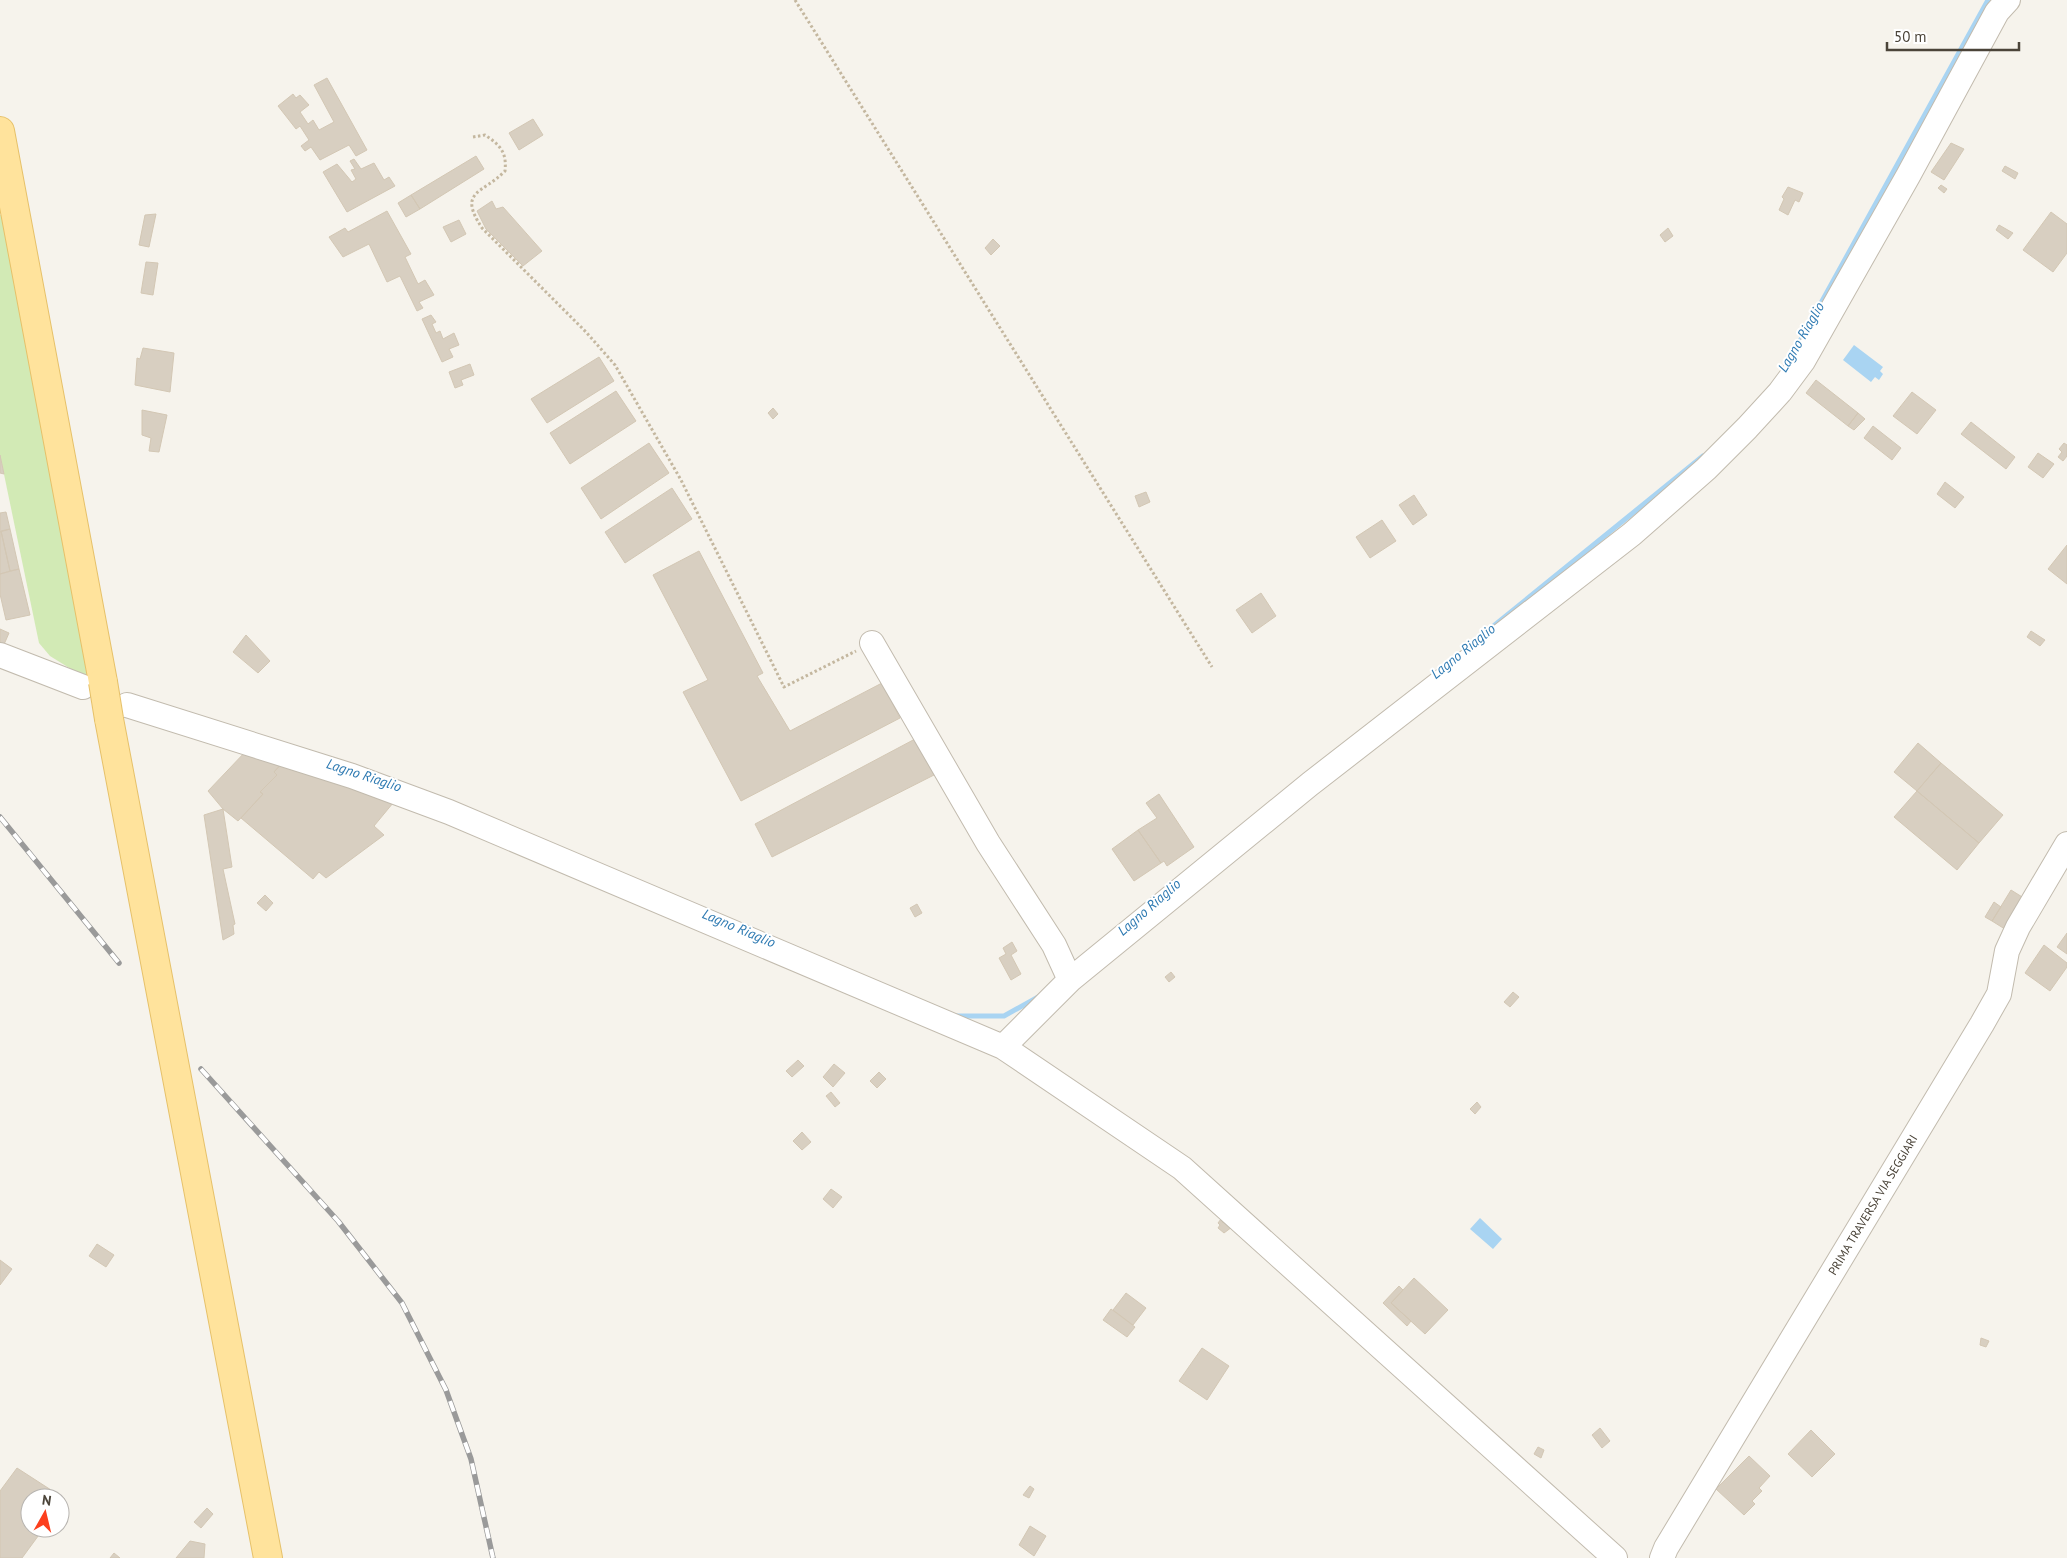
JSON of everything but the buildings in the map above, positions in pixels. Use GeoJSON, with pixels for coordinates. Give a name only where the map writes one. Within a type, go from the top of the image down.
{"type":"FeatureCollection","features":[{"type":"Feature","properties":{"kind":"main road"},"geometry":{"type":"LineString","coordinates":[[0,131],[93,684],[118,712],[268,1558]]}},
{"type":"Feature","properties":{"kind":"street"},"geometry":{"type":"LineString","coordinates":[[1003,1047],[1070,980],[1306,787],[1632,534],[1706,468],[1747,428],[1780,392],[1803,360],[1908,176],[1997,12],[2008,0]]}},
{"type":"Feature","properties":{"kind":"street"},"geometry":{"type":"LineString","coordinates":[[872,643],[988,843],[1054,945],[1070,980]]}},
{"type":"Feature","properties":{"kind":"street"},"geometry":{"type":"LineString","coordinates":[[0,655],[93,684]]}},
{"type":"Feature","properties":{"kind":"street"},"geometry":{"type":"LineString","coordinates":[[118,712],[352,776],[449,812],[1003,1047],[1182,1168],[1615,1558]]}},
{"type":"Feature","properties":{"kind":"street","name":"PRIMA TRAVERSA VIA SEGGIARI"},"geometry":{"type":"LineString","coordinates":[[1662,1558],[1666,1548],[1982,1024],[1999,994],[2007,951],[2018,927],[2067,844]]}},
{"type":"Feature","properties":{"kind":"path"},"geometry":{"type":"LineString","coordinates":[[795,0],[1010,347],[1212,667]]}},
{"type":"Feature","properties":{"kind":"path"},"geometry":{"type":"LineString","coordinates":[[473,137],[485,135],[495,142],[503,150],[506,161],[505,171],[480,188],[475,194],[472,201],[473,214],[482,228],[586,332],[615,365],[681,480],[784,687],[872,643]]}},
{"type":"Feature","properties":{"kind":"green space"},"geometry":{"type":"Polygon","coordinates":[[[0,215],[3,215],[81,628],[87,679],[50,656],[39,643],[0,455],[0,215]]]}},
{"type":"Feature","properties":{"kind":"water"},"geometry":{"type":"Polygon","coordinates":[[[1854,345],[1883,367],[1880,371],[1883,374],[1879,380],[1875,377],[1871,382],[1843,360],[1854,345]]]}},
{"type":"Feature","properties":{"kind":"water"},"geometry":{"type":"Polygon","coordinates":[[[1480,1218],[1502,1239],[1493,1249],[1470,1229],[1480,1218]]]}},
{"type":"Feature","properties":{"kind":"waterway","name":"Lagno Riaglio"},"geometry":{"type":"LineString","coordinates":[[1789,361],[1988,0]]}},
{"type":"Feature","properties":{"kind":"waterway","name":"Lagno Riaglio"},"geometry":{"type":"LineString","coordinates":[[1475,641],[1703,456]]}},
{"type":"Feature","properties":{"kind":"waterway","name":"Lagno Riaglio"},"geometry":{"type":"LineString","coordinates":[[954,1016],[1004,1016],[1040,996]]}},
{"type":"Feature","properties":{"kind":"railway"},"geometry":{"type":"LineString","coordinates":[[0,817],[119,963]]}},
{"type":"Feature","properties":{"kind":"railway"},"geometry":{"type":"LineString","coordinates":[[201,1069],[338,1221],[402,1303],[446,1390],[471,1459],[493,1558]]}}]}
